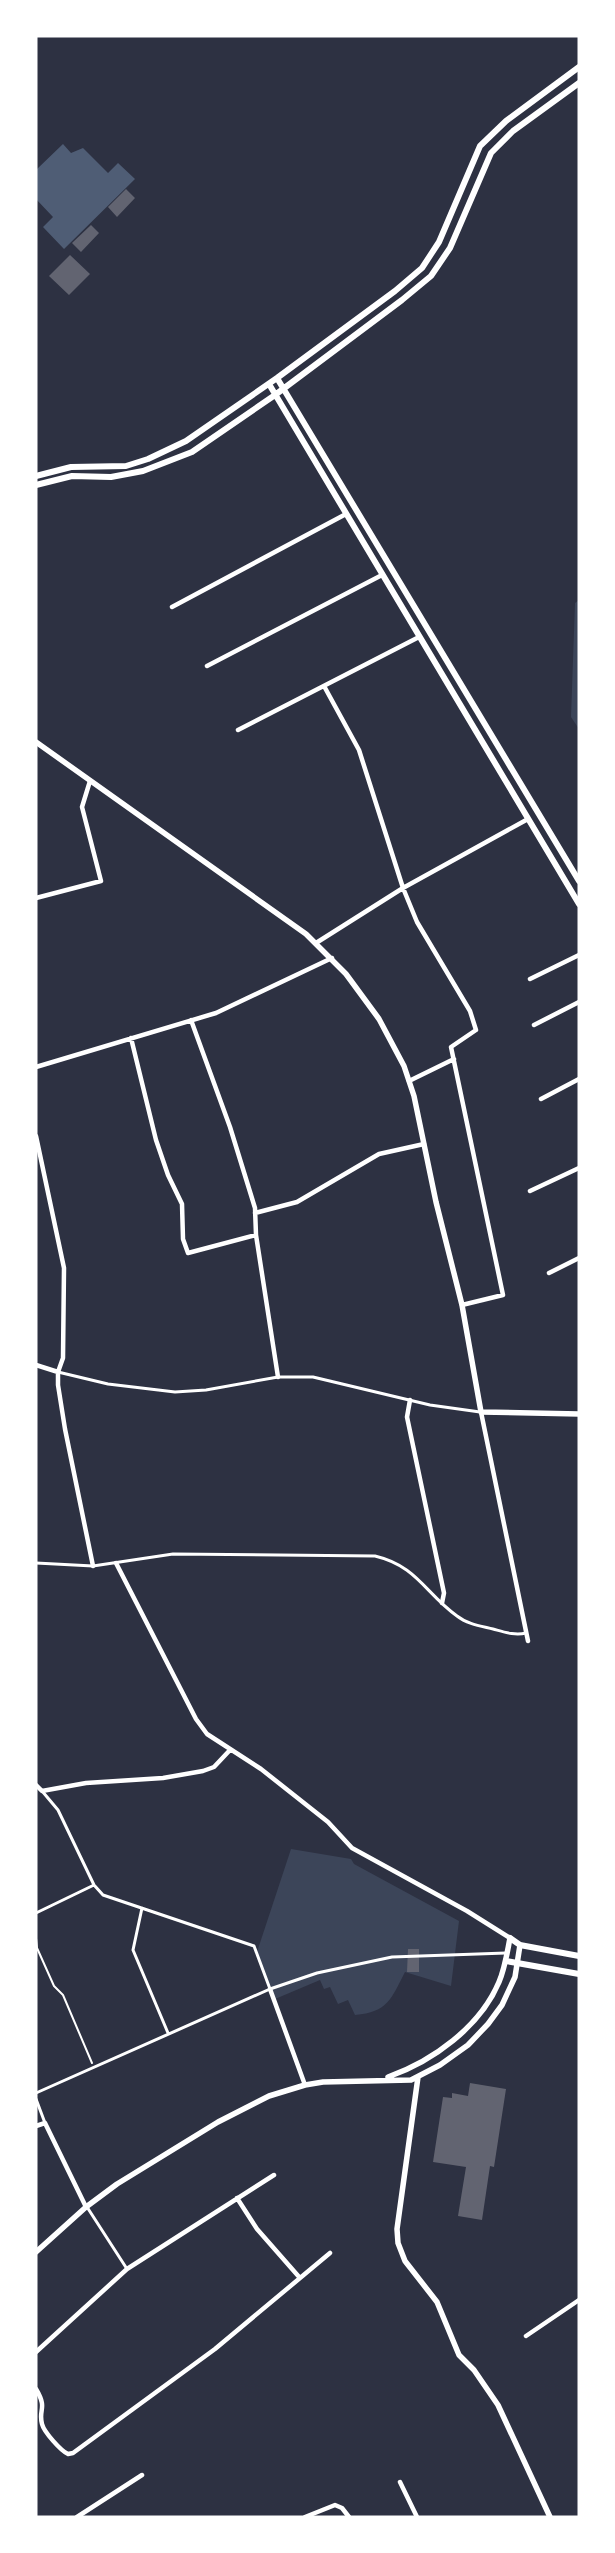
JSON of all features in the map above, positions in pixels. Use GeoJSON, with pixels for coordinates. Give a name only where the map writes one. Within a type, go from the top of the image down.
{"type":"FeatureCollection","features":[{"type":"Feature","properties":{"kind":"main road"},"geometry":{"type":"LineString","coordinates":[[36,476],[71,467],[126,466],[148,459],[204,430],[277,378],[418,272],[440,242],[480,146],[506,121],[579,68]]}},
{"type":"Feature","properties":{"kind":"main road"},"geometry":{"type":"LineString","coordinates":[[36,485],[72,476],[123,475],[166,464],[211,440],[275,395],[427,280],[450,248],[491,153],[513,130],[579,83]]}},
{"type":"Feature","properties":{"kind":"main road"},"geometry":{"type":"LineString","coordinates":[[277,378],[579,881]]}},
{"type":"Feature","properties":{"kind":"main road"},"geometry":{"type":"LineString","coordinates":[[268,384],[579,904]]}},
{"type":"Feature","properties":{"kind":"main road"},"geometry":{"type":"LineString","coordinates":[[510,1938],[520,1944],[579,1956]]}},
{"type":"Feature","properties":{"kind":"main road"},"geometry":{"type":"LineString","coordinates":[[506,1962],[518,1962],[579,1974]]}},
{"type":"Feature","properties":{"kind":"street"},"geometry":{"type":"LineString","coordinates":[[172,606],[346,514]]}},
{"type":"Feature","properties":{"kind":"street"},"geometry":{"type":"LineString","coordinates":[[207,666],[382,575]]}},
{"type":"Feature","properties":{"kind":"street"},"geometry":{"type":"LineString","coordinates":[[238,730],[419,637]]}},
{"type":"Feature","properties":{"kind":"street"},"geometry":{"type":"LineString","coordinates":[[324,686],[359,750],[403,888],[417,922],[470,1011],[476,1030],[451,1047],[502,1295],[462,1304]]}},
{"type":"Feature","properties":{"kind":"street"},"geometry":{"type":"LineString","coordinates":[[36,742],[316,943],[332,958],[379,1019],[396,1049],[410,1081],[436,1202],[462,1304],[481,1412],[528,1641]]}},
{"type":"Feature","properties":{"kind":"street"},"geometry":{"type":"LineString","coordinates":[[36,898],[101,881],[82,807],[90,781]]}},
{"type":"Feature","properties":{"kind":"street"},"geometry":{"type":"LineString","coordinates":[[316,943],[403,888],[528,819]]}},
{"type":"Feature","properties":{"kind":"street"},"geometry":{"type":"LineString","coordinates":[[530,979],[579,955]]}},
{"type":"Feature","properties":{"kind":"street"},"geometry":{"type":"LineString","coordinates":[[36,1067],[216,1013],[332,958]]}},
{"type":"Feature","properties":{"kind":"street"},"geometry":{"type":"LineString","coordinates":[[534,1025],[579,1002]]}},
{"type":"Feature","properties":{"kind":"street"},"geometry":{"type":"LineString","coordinates":[[191,1020],[230,1127],[255,1213],[256,1235],[278,1377]]}},
{"type":"Feature","properties":{"kind":"street"},"geometry":{"type":"LineString","coordinates":[[131,1038],[156,1140],[168,1175],[182,1204],[183,1239],[188,1253],[256,1235]]}},
{"type":"Feature","properties":{"kind":"street"},"geometry":{"type":"LineString","coordinates":[[410,1081],[454,1059]]}},
{"type":"Feature","properties":{"kind":"street"},"geometry":{"type":"LineString","coordinates":[[541,1098],[579,1079]]}},
{"type":"Feature","properties":{"kind":"street"},"geometry":{"type":"LineString","coordinates":[[36,1136],[64,1268],[63,1358],[58,1372],[65,1429],[93,1566]]}},
{"type":"Feature","properties":{"kind":"street"},"geometry":{"type":"LineString","coordinates":[[255,1213],[297,1202],[379,1154],[424,1144]]}},
{"type":"Feature","properties":{"kind":"street"},"geometry":{"type":"LineString","coordinates":[[530,1191],[579,1168]]}},
{"type":"Feature","properties":{"kind":"street"},"geometry":{"type":"LineString","coordinates":[[549,1273],[579,1258]]}},
{"type":"Feature","properties":{"kind":"street"},"geometry":{"type":"LineString","coordinates":[[36,1365],[108,1384],[174,1392],[206,1390],[278,1377],[324,1379],[410,1400],[481,1412],[579,1414]]}},
{"type":"Feature","properties":{"kind":"street"},"geometry":{"type":"LineString","coordinates":[[410,1400],[407,1417],[444,1593],[442,1603]]}},
{"type":"Feature","properties":{"kind":"street"},"geometry":{"type":"LineString","coordinates":[[36,1563],[93,1566],[134,1558],[173,1554],[375,1556],[404,1566],[458,1617],[468,1622],[518,1635],[527,1633]]}},
{"type":"Feature","properties":{"kind":"street"},"geometry":{"type":"LineString","coordinates":[[116,1563],[196,1719],[207,1734],[261,1769],[328,1822],[352,1848],[390,1871],[467,1911],[510,1938],[506,1962],[491,1998],[458,2036],[410,2068],[384,2079]]}},
{"type":"Feature","properties":{"kind":"street"},"geometry":{"type":"LineString","coordinates":[[42,1791],[86,1783],[162,1778],[203,1771],[214,1767],[230,1750]]}},
{"type":"Feature","properties":{"kind":"street"},"geometry":{"type":"LineString","coordinates":[[36,1785],[58,1810],[94,1885],[103,1895],[254,1946],[305,2085]]}},
{"type":"Feature","properties":{"kind":"street"},"geometry":{"type":"LineString","coordinates":[[36,1912],[94,1885]]}},
{"type":"Feature","properties":{"kind":"street"},"geometry":{"type":"LineString","coordinates":[[142,1908],[133,1950],[168,2033]]}},
{"type":"Feature","properties":{"kind":"street"},"geometry":{"type":"LineString","coordinates":[[36,2252],[86,2207],[117,2184],[218,2122],[269,2096],[305,2085],[384,2079],[411,2080],[454,2056],[488,2024],[511,1988],[518,1962],[520,1944]]}},
{"type":"Feature","properties":{"kind":"street"},"geometry":{"type":"LineString","coordinates":[[36,2093],[168,2033],[270,1990],[317,1973],[392,1957],[507,1953]]}},
{"type":"Feature","properties":{"kind":"street"},"geometry":{"type":"LineString","coordinates":[[418,2077],[397,2229],[400,2249],[415,2275],[437,2302],[460,2355],[474,2370],[498,2405],[550,2517]]}},
{"type":"Feature","properties":{"kind":"street"},"geometry":{"type":"LineString","coordinates":[[36,2100],[45,2123],[86,2207],[127,2268]]}},
{"type":"Feature","properties":{"kind":"street"},"geometry":{"type":"LineString","coordinates":[[36,2126],[45,2123]]}},
{"type":"Feature","properties":{"kind":"street"},"geometry":{"type":"LineString","coordinates":[[36,2352],[127,2268],[274,2175]]}},
{"type":"Feature","properties":{"kind":"street"},"geometry":{"type":"LineString","coordinates":[[237,2198],[257,2229],[300,2278]]}},
{"type":"Feature","properties":{"kind":"street"},"geometry":{"type":"LineString","coordinates":[[36,2390],[44,2402],[42,2424],[60,2449],[68,2454],[73,2453],[168,2386],[172,2380],[215,2349],[330,2253]]}},
{"type":"Feature","properties":{"kind":"street"},"geometry":{"type":"LineString","coordinates":[[526,2336],[579,2300]]}},
{"type":"Feature","properties":{"kind":"street"},"geometry":{"type":"LineString","coordinates":[[80,2516],[142,2476]]}},
{"type":"Feature","properties":{"kind":"street"},"geometry":{"type":"LineString","coordinates":[[400,2482],[417,2517]]}},
{"type":"Feature","properties":{"kind":"street"},"geometry":{"type":"LineString","coordinates":[[305,2517],[335,2504],[342,2508],[349,2517]]}},
{"type":"Feature","properties":{"kind":"path"},"geometry":{"type":"LineString","coordinates":[[36,1938],[37,1948],[54,1986],[63,1995],[94,2068]]}},
{"type":"Feature","properties":{"kind":"shaded area"},"geometry":{"type":"Polygon","coordinates":[[[63,144],[71,153],[83,148],[108,173],[118,163],[135,179],[64,249],[43,227],[53,217],[36,199],[36,170],[63,144]]]}},
{"type":"Feature","properties":{"kind":"shaded area"},"geometry":{"type":"Polygon","coordinates":[[[579,600],[579,729],[571,717],[575,603],[579,600]]]}},
{"type":"Feature","properties":{"kind":"shaded area"},"geometry":{"type":"Polygon","coordinates":[[[291,1849],[351,1859],[354,1864],[459,1921],[451,1986],[405,1972],[392,1997],[382,2007],[375,2011],[355,2015],[348,2000],[338,2004],[330,1987],[324,1989],[320,1980],[275,1999],[256,1955],[291,1849]]]}},
{"type":"Feature","properties":{"kind":"building"},"geometry":{"type":"Polygon","coordinates":[[[126,189],[135,198],[117,217],[108,207],[126,189]]]}},
{"type":"Feature","properties":{"kind":"building"},"geometry":{"type":"Polygon","coordinates":[[[91,225],[99,233],[81,252],[72,243],[91,225]]]}},
{"type":"Feature","properties":{"kind":"building"},"geometry":{"type":"Polygon","coordinates":[[[70,255],[90,274],[69,295],[49,276],[70,255]]]}},
{"type":"Feature","properties":{"kind":"building"},"geometry":{"type":"Polygon","coordinates":[[[408,1949],[419,1949],[419,1972],[407,1972],[408,1949]]]}},
{"type":"Feature","properties":{"kind":"building"},"geometry":{"type":"Polygon","coordinates":[[[470,2083],[506,2089],[494,2167],[490,2166],[482,2220],[458,2216],[466,2167],[433,2162],[443,2097],[452,2098],[452,2093],[468,2096],[470,2083]]]}}]}
